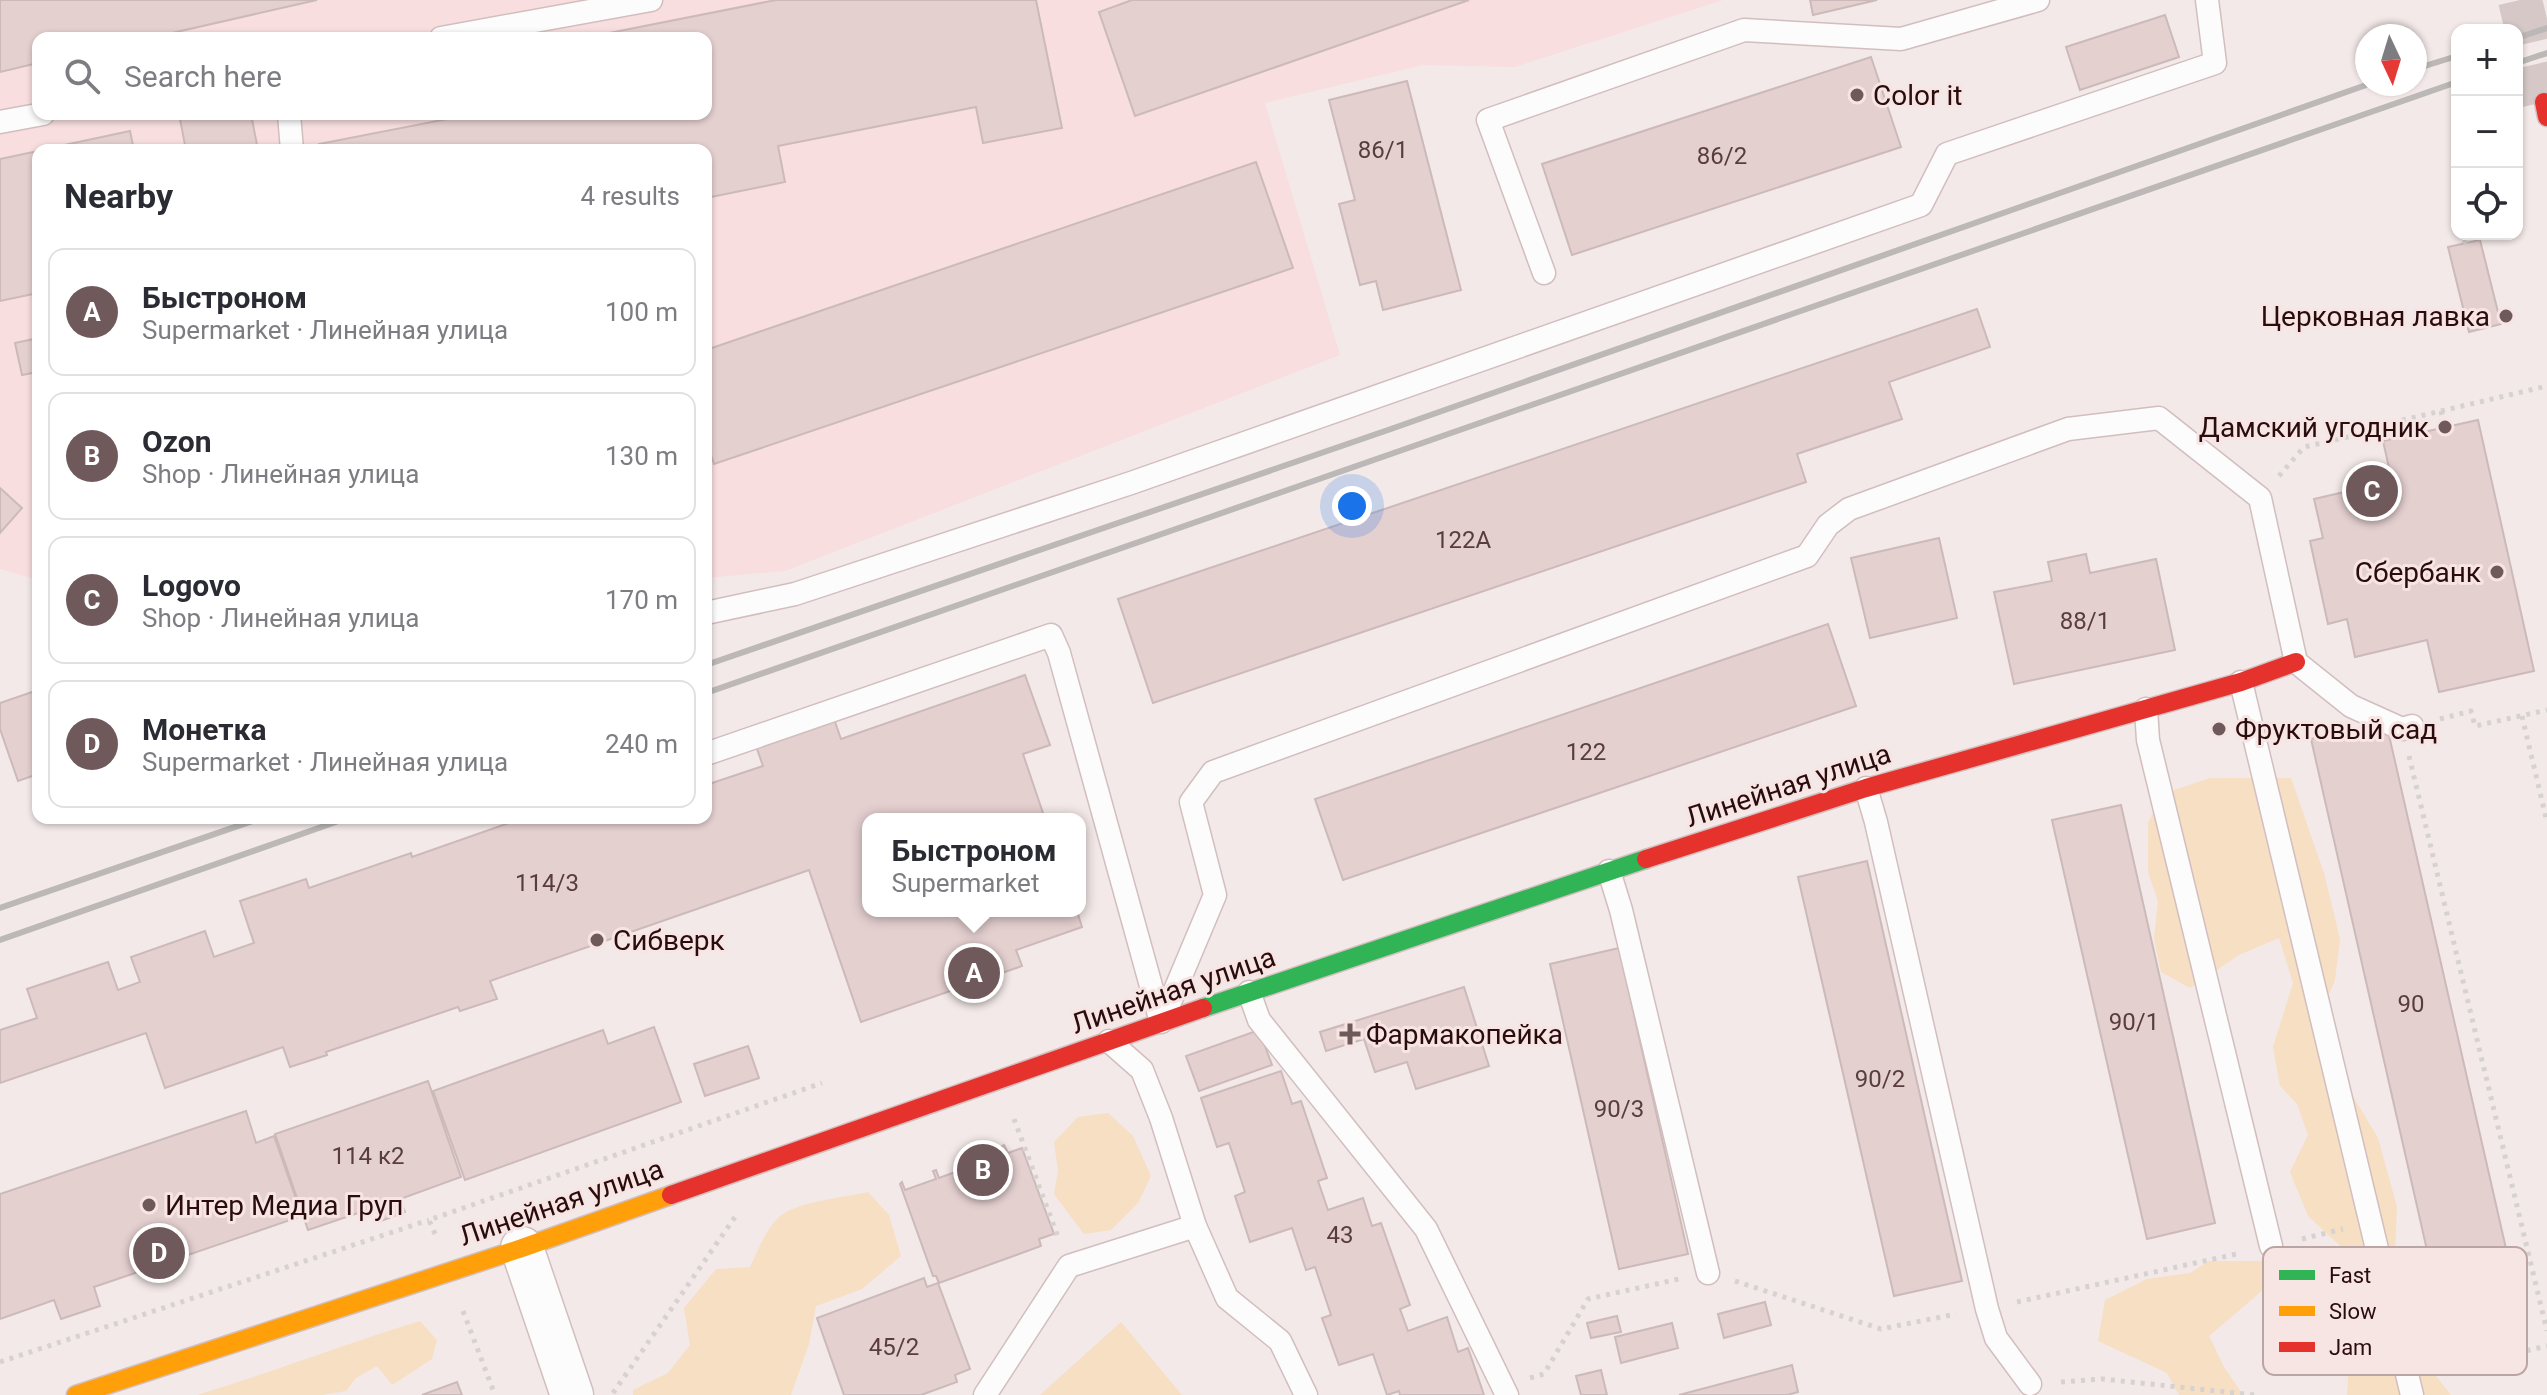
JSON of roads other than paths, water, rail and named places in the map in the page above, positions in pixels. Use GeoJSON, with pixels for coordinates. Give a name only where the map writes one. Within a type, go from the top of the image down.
{"type":"FeatureCollection","features":[{"type":"Feature","properties":{"kind":"street","name":"Линейная улица"},"geometry":{"type":"LineString","coordinates":[[76,1395],[522,1248],[1161,1022],[1609,871],[1866,788],[2241,682],[2296,662]]}},
{"type":"Feature","properties":{"kind":"street"},"geometry":{"type":"LineString","coordinates":[[522,1248],[572,1395]]}},
{"type":"Feature","properties":{"kind":"lane"},"geometry":{"type":"LineString","coordinates":[[474,32],[651,0]]}},
{"type":"Feature","properties":{"kind":"lane"},"geometry":{"type":"LineString","coordinates":[[1544,273],[1488,120],[1744,30],[1901,39],[2038,0]]}},
{"type":"Feature","properties":{"kind":"lane"},"geometry":{"type":"LineString","coordinates":[[712,612],[795,594],[1116,488],[1921,205],[1947,154],[2215,63],[2207,0]]}},
{"type":"Feature","properties":{"kind":"lane"},"geometry":{"type":"LineString","coordinates":[[0,122],[32,116]]}},
{"type":"Feature","properties":{"kind":"lane"},"geometry":{"type":"LineString","coordinates":[[290,120],[292,144]]}},
{"type":"Feature","properties":{"kind":"lane"},"geometry":{"type":"LineString","coordinates":[[1161,1022],[1215,895],[1191,802],[1213,772],[1807,556],[1828,525],[1849,509],[2068,429],[2159,418],[2260,498],[2296,662],[2351,706],[2407,727]]}},
{"type":"Feature","properties":{"kind":"lane"},"geometry":{"type":"LineString","coordinates":[[712,752],[1051,635],[1059,653],[1161,1022]]}},
{"type":"Feature","properties":{"kind":"lane"},"geometry":{"type":"LineString","coordinates":[[2241,682],[2376,1247]]}},
{"type":"Feature","properties":{"kind":"lane"},"geometry":{"type":"LineString","coordinates":[[2146,709],[2148,740],[2271,1246]]}},
{"type":"Feature","properties":{"kind":"lane"},"geometry":{"type":"LineString","coordinates":[[1866,788],[1987,1309],[1996,1338],[2030,1384]]}},
{"type":"Feature","properties":{"kind":"lane"},"geometry":{"type":"LineString","coordinates":[[1609,871],[1708,1273]]}},
{"type":"Feature","properties":{"kind":"lane"},"geometry":{"type":"LineString","coordinates":[[1249,992],[1259,1020],[1426,1229],[1505,1390]]}},
{"type":"Feature","properties":{"kind":"lane"},"geometry":{"type":"LineString","coordinates":[[1109,1041],[1142,1070],[1161,1118],[1195,1226],[1227,1298],[1280,1341],[1306,1395]]}},
{"type":"Feature","properties":{"kind":"lane"},"geometry":{"type":"LineString","coordinates":[[985,1395],[1069,1266],[1195,1226]]}},
{"type":"Feature","properties":{"kind":"tunnel"},"geometry":{"type":"LineString","coordinates":[[2520,0],[2544,102]]}},
{"type":"Feature","properties":{"kind":"railway"},"geometry":{"type":"LineString","coordinates":[[2523,36],[2547,28]]}},
{"type":"Feature","properties":{"kind":"railway"},"geometry":{"type":"LineString","coordinates":[[2523,61],[2547,53]]}},
{"type":"Feature","properties":{"kind":"railway"},"geometry":{"type":"LineString","coordinates":[[2427,65],[2451,58]]}},
{"type":"Feature","properties":{"kind":"railway"},"geometry":{"type":"LineString","coordinates":[[712,691],[2451,84]]}},
{"type":"Feature","properties":{"kind":"railway"},"geometry":{"type":"LineString","coordinates":[[712,663],[1388,430],[2355,89]]}},
{"type":"Feature","properties":{"kind":"railway"},"geometry":{"type":"LineString","coordinates":[[0,908],[244,824]]}},
{"type":"Feature","properties":{"kind":"railway"},"geometry":{"type":"LineString","coordinates":[[0,940],[330,824]]}},
{"type":"Feature","properties":{"kind":"place","name":"Color it"},"geometry":{"type":"Point","coordinates":[1857,95]}},
{"type":"Feature","properties":{"kind":"place","name":"Церковная лавка"},"geometry":{"type":"Point","coordinates":[2506,316]}},
{"type":"Feature","properties":{"kind":"place","name":"Дамский угодник"},"geometry":{"type":"Point","coordinates":[2445,427]}},
{"type":"Feature","properties":{"kind":"place","name":"Logovo"},"geometry":{"type":"Point","coordinates":[2372,491]}},
{"type":"Feature","properties":{"kind":"place","name":"Сбербанк"},"geometry":{"type":"Point","coordinates":[2497,572]}},
{"type":"Feature","properties":{"kind":"place","name":"Фруктовый сад"},"geometry":{"type":"Point","coordinates":[2219,729]}},
{"type":"Feature","properties":{"kind":"place","name":"Сибверк"},"geometry":{"type":"Point","coordinates":[597,940]}},
{"type":"Feature","properties":{"kind":"place","name":"Быстроном"},"geometry":{"type":"Point","coordinates":[974,973]}},
{"type":"Feature","properties":{"kind":"place","name":"Фармакопейка"},"geometry":{"type":"Point","coordinates":[1350,1034]}},
{"type":"Feature","properties":{"kind":"place","name":"Ozon"},"geometry":{"type":"Point","coordinates":[983,1170]}},
{"type":"Feature","properties":{"kind":"place","name":"Интер Медиа Груп"},"geometry":{"type":"Point","coordinates":[149,1205]}},
{"type":"Feature","properties":{"kind":"place","name":"Монетка"},"geometry":{"type":"Point","coordinates":[159,1253]}}]}
